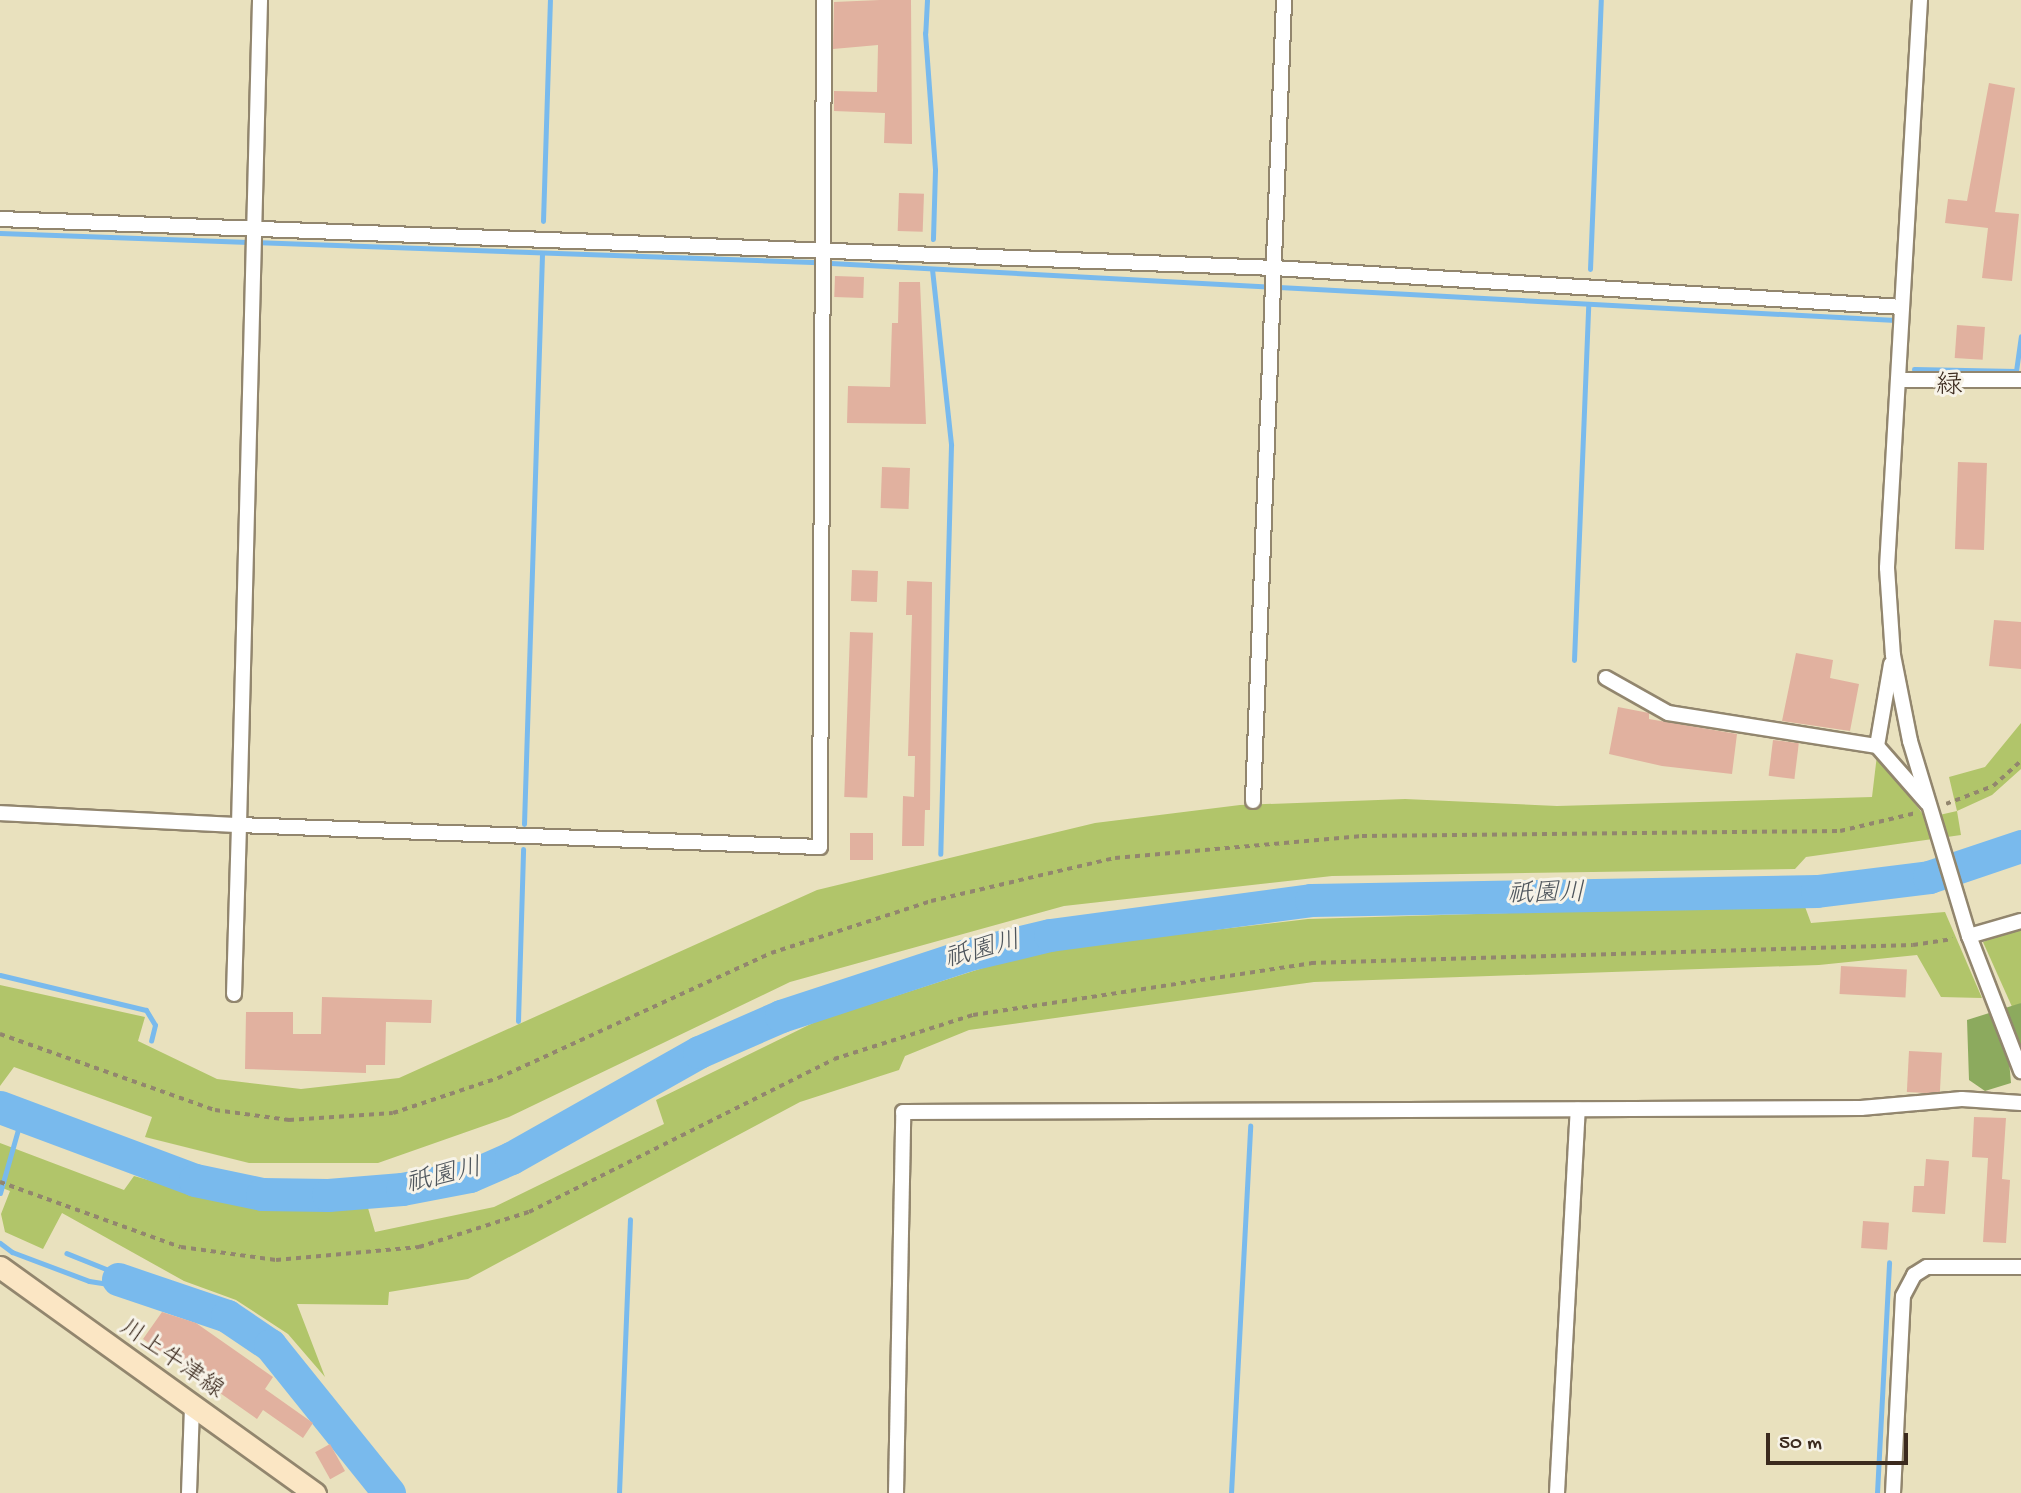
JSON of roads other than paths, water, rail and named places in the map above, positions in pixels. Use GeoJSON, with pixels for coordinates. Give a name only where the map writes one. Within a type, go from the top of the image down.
{"type":"FeatureCollection","features":[{"type":"Feature","properties":{"kind":"main road","name":"川上牛津線"},"geometry":{"type":"LineString","coordinates":[[2,1272],[315,1493]]}},
{"type":"Feature","properties":{"kind":"street"},"geometry":{"type":"LineString","coordinates":[[234,994],[260,0]]}},
{"type":"Feature","properties":{"kind":"street"},"geometry":{"type":"LineString","coordinates":[[0,813],[820,847],[824,0]]}},
{"type":"Feature","properties":{"kind":"street"},"geometry":{"type":"LineString","coordinates":[[1253,801],[1284,0]]}},
{"type":"Feature","properties":{"kind":"street"},"geometry":{"type":"LineString","coordinates":[[1920,0],[1887,568],[1893,655],[1910,741],[1933,809],[1969,936],[2021,1071]]}},
{"type":"Feature","properties":{"kind":"street"},"geometry":{"type":"LineString","coordinates":[[0,219],[1274,268],[1902,307]]}},
{"type":"Feature","properties":{"kind":"street"},"geometry":{"type":"LineString","coordinates":[[1898,380],[2021,380]]}},
{"type":"Feature","properties":{"kind":"street"},"geometry":{"type":"LineString","coordinates":[[1877,746],[1893,655]]}},
{"type":"Feature","properties":{"kind":"street"},"geometry":{"type":"LineString","coordinates":[[1606,678],[1668,713],[1877,746],[1933,809]]}},
{"type":"Feature","properties":{"kind":"street"},"geometry":{"type":"LineString","coordinates":[[1969,936],[2021,921]]}},
{"type":"Feature","properties":{"kind":"street"},"geometry":{"type":"LineString","coordinates":[[896,1493],[903,1112],[1861,1108],[1962,1099],[2021,1103]]}},
{"type":"Feature","properties":{"kind":"street"},"geometry":{"type":"LineString","coordinates":[[1557,1493],[1578,1110]]}},
{"type":"Feature","properties":{"kind":"street"},"geometry":{"type":"LineString","coordinates":[[1893,1493],[1903,1296],[1914,1275],[1927,1267],[2021,1267]]}},
{"type":"Feature","properties":{"kind":"street"},"geometry":{"type":"LineString","coordinates":[[189,1493],[192,1406]]}},
{"type":"Feature","properties":{"kind":"waterway"},"geometry":{"type":"LineString","coordinates":[[543,221],[550,0]]}},
{"type":"Feature","properties":{"kind":"waterway"},"geometry":{"type":"LineString","coordinates":[[927,0],[925,33],[935,170],[933,239]]}},
{"type":"Feature","properties":{"kind":"waterway"},"geometry":{"type":"LineString","coordinates":[[1590,269],[1601,0]]}},
{"type":"Feature","properties":{"kind":"waterway"},"geometry":{"type":"LineString","coordinates":[[0,233],[812,262],[1895,320]]}},
{"type":"Feature","properties":{"kind":"waterway"},"geometry":{"type":"LineString","coordinates":[[524,824],[542,253]]}},
{"type":"Feature","properties":{"kind":"waterway"},"geometry":{"type":"LineString","coordinates":[[932,269],[951,445],[940,854]]}},
{"type":"Feature","properties":{"kind":"waterway"},"geometry":{"type":"LineString","coordinates":[[1574,660],[1588,304]]}},
{"type":"Feature","properties":{"kind":"waterway"},"geometry":{"type":"LineString","coordinates":[[1914,369],[2016,371],[2021,336]]}},
{"type":"Feature","properties":{"kind":"waterway","name":"祇園川"},"geometry":{"type":"LineString","coordinates":[[0,1107],[195,1180],[262,1194],[328,1195],[402,1189],[470,1176],[511,1158],[699,1052],[781,1016],[966,955],[1050,935],[1311,900],[1817,891],[1929,877],[2021,846]]}},
{"type":"Feature","properties":{"kind":"waterway"},"geometry":{"type":"LineString","coordinates":[[518,1021],[523,849]]}},
{"type":"Feature","properties":{"kind":"waterway"},"geometry":{"type":"LineString","coordinates":[[0,975],[146,1010],[155,1025],[151,1041]]}},
{"type":"Feature","properties":{"kind":"waterway"},"geometry":{"type":"LineString","coordinates":[[0,1193],[22,1115]]}},
{"type":"Feature","properties":{"kind":"waterway"},"geometry":{"type":"LineString","coordinates":[[1231,1493],[1250,1125]]}},
{"type":"Feature","properties":{"kind":"waterway"},"geometry":{"type":"LineString","coordinates":[[619,1493],[630,1219]]}},
{"type":"Feature","properties":{"kind":"waterway"},"geometry":{"type":"LineString","coordinates":[[0,1243],[12,1252],[89,1281],[107,1284],[118,1279],[111,1271],[66,1253]]}},
{"type":"Feature","properties":{"kind":"waterway"},"geometry":{"type":"LineString","coordinates":[[1877,1493],[1889,1262]]}},
{"type":"Feature","properties":{"kind":"waterway"},"geometry":{"type":"LineString","coordinates":[[118,1279],[227,1316],[270,1345],[389,1493]]}},
{"type":"Feature","properties":{"kind":"district","name":"緑"},"geometry":{"type":"Point","coordinates":[1949,388]}}]}
